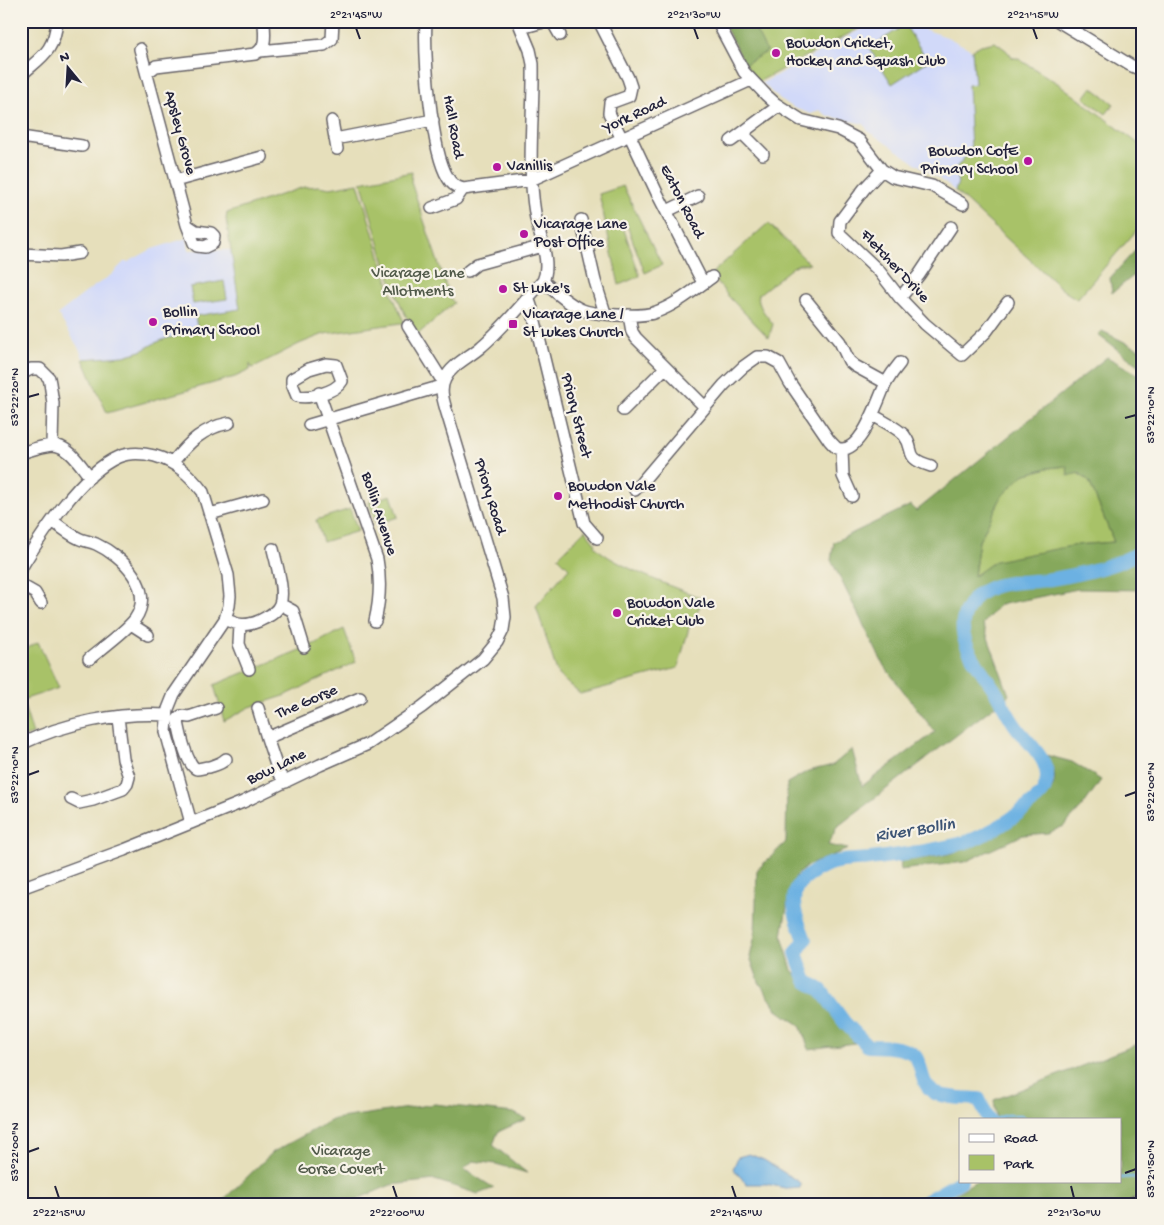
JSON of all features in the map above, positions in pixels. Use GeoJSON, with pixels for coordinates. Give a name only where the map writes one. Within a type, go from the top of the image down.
{"type":"FeatureCollection","features":[{"type":"Feature","properties":{"kind":"street"},"geometry":{"type":"LineString","coordinates":[[23,68],[48,52],[56,34],[57,21]]}},
{"type":"Feature","properties":{"kind":"street"},"geometry":{"type":"LineString","coordinates":[[260,51],[264,44],[264,21]]}},
{"type":"Feature","properties":{"kind":"street"},"geometry":{"type":"LineString","coordinates":[[147,73],[156,66],[255,54],[260,51],[324,45],[332,38],[334,21]]}},
{"type":"Feature","properties":{"kind":"street","name":"Hall Road"},"geometry":{"type":"LineString","coordinates":[[426,21],[425,41],[438,150],[446,176],[454,185],[463,189]]}},
{"type":"Feature","properties":{"kind":"street"},"geometry":{"type":"LineString","coordinates":[[309,425],[443,383],[448,374],[462,361],[482,347],[543,280],[547,266],[535,215],[531,180],[533,64],[530,50],[519,24],[547,21]]}},
{"type":"Feature","properties":{"kind":"street"},"geometry":{"type":"LineString","coordinates":[[552,21],[560,35]]}},
{"type":"Feature","properties":{"kind":"street","name":"Eaton Road"},"geometry":{"type":"LineString","coordinates":[[598,21],[631,87],[629,96],[610,104],[609,113],[626,138],[708,280],[668,307],[655,313],[642,316],[630,315]]}},
{"type":"Feature","properties":{"kind":"street"},"geometry":{"type":"LineString","coordinates":[[717,21],[739,64],[766,96],[779,106],[801,120],[838,128],[859,140],[882,170],[892,177],[902,181],[919,182],[932,186],[963,204]]}},
{"type":"Feature","properties":{"kind":"street"},"geometry":{"type":"LineString","coordinates":[[1058,21],[1143,71]]}},
{"type":"Feature","properties":{"kind":"street","name":"Apsley Grove"},"geometry":{"type":"LineString","coordinates":[[140,49],[187,225]]}},
{"type":"Feature","properties":{"kind":"street","name":"York Road"},"geometry":{"type":"LineString","coordinates":[[531,180],[751,80]]}},
{"type":"Feature","properties":{"kind":"street"},"geometry":{"type":"LineString","coordinates":[[731,141],[779,106]]}},
{"type":"Feature","properties":{"kind":"street"},"geometry":{"type":"LineString","coordinates":[[332,121],[336,144],[433,120]]}},
{"type":"Feature","properties":{"kind":"street"},"geometry":{"type":"LineString","coordinates":[[747,130],[746,138],[763,154]]}},
{"type":"Feature","properties":{"kind":"street"},"geometry":{"type":"LineString","coordinates":[[21,137],[82,146]]}},
{"type":"Feature","properties":{"kind":"street"},"geometry":{"type":"LineString","coordinates":[[176,181],[262,157]]}},
{"type":"Feature","properties":{"kind":"street","name":"Fletcher Drive"},"geometry":{"type":"LineString","coordinates":[[882,170],[864,189],[840,221],[838,233],[879,271],[900,298],[925,324],[962,355],[986,332],[1008,302]]}},
{"type":"Feature","properties":{"kind":"street"},"geometry":{"type":"LineString","coordinates":[[432,208],[456,199],[463,189],[531,180]]}},
{"type":"Feature","properties":{"kind":"street"},"geometry":{"type":"LineString","coordinates":[[667,211],[698,196]]}},
{"type":"Feature","properties":{"kind":"street"},"geometry":{"type":"LineString","coordinates":[[581,220],[595,281],[605,313]]}},
{"type":"Feature","properties":{"kind":"street"},"geometry":{"type":"LineString","coordinates":[[900,298],[919,275],[951,227]]}},
{"type":"Feature","properties":{"kind":"street"},"geometry":{"type":"LineString","coordinates":[[468,271],[477,264],[542,246]]}},
{"type":"Feature","properties":{"kind":"street"},"geometry":{"type":"LineString","coordinates":[[21,254],[60,256],[80,253]]}},
{"type":"Feature","properties":{"kind":"street"},"geometry":{"type":"LineString","coordinates":[[543,280],[559,296],[581,309],[630,315],[632,332],[636,338],[664,369],[705,407]]}},
{"type":"Feature","properties":{"kind":"street","name":"Priory Street"},"geometry":{"type":"LineString","coordinates":[[526,299],[530,302],[532,309],[584,523],[597,538]]}},
{"type":"Feature","properties":{"kind":"street"},"geometry":{"type":"LineString","coordinates":[[806,300],[840,342],[850,361],[855,366],[886,383]]}},
{"type":"Feature","properties":{"kind":"street"},"geometry":{"type":"LineString","coordinates":[[408,326],[443,383]]}},
{"type":"Feature","properties":{"kind":"street"},"geometry":{"type":"LineString","coordinates":[[635,490],[724,385],[757,357],[773,358],[779,363],[790,383],[829,440],[836,447],[842,449],[854,443],[861,436],[873,415],[886,383],[900,363]]}},
{"type":"Feature","properties":{"kind":"street"},"geometry":{"type":"LineString","coordinates":[[21,374],[31,369],[40,369],[49,378],[53,403],[52,446]]}},
{"type":"Feature","properties":{"kind":"street"},"geometry":{"type":"LineString","coordinates":[[623,410],[664,369]]}},
{"type":"Feature","properties":{"kind":"street","name":"Priory Road"},"geometry":{"type":"LineString","coordinates":[[443,383],[442,396],[503,598],[505,617]]}},
{"type":"Feature","properties":{"kind":"street","name":"Bollin Avenue"},"geometry":{"type":"LineString","coordinates":[[319,393],[379,570],[379,601],[375,621]]}},
{"type":"Feature","properties":{"kind":"street"},"geometry":{"type":"LineString","coordinates":[[873,415],[904,436],[917,462],[931,466]]}},
{"type":"Feature","properties":{"kind":"street"},"geometry":{"type":"LineString","coordinates":[[173,462],[188,443],[205,431],[229,423]]}},
{"type":"Feature","properties":{"kind":"street"},"geometry":{"type":"LineString","coordinates":[[21,453],[52,446],[62,448],[70,453],[90,478]]}},
{"type":"Feature","properties":{"kind":"street"},"geometry":{"type":"LineString","coordinates":[[842,449],[843,476],[852,496]]}},
{"type":"Feature","properties":{"kind":"street"},"geometry":{"type":"LineString","coordinates":[[21,568],[52,520],[70,498],[108,462],[119,456],[131,453],[144,453],[173,462],[195,480],[203,492],[210,514],[229,585],[229,606],[225,619],[174,694],[166,715],[166,732],[191,823]]}},
{"type":"Feature","properties":{"kind":"street"},"geometry":{"type":"LineString","coordinates":[[210,514],[263,499]]}},
{"type":"Feature","properties":{"kind":"street"},"geometry":{"type":"LineString","coordinates":[[52,520],[78,538],[94,543],[109,551],[133,573],[142,600],[136,617],[131,624],[89,660]]}},
{"type":"Feature","properties":{"kind":"street"},"geometry":{"type":"LineString","coordinates":[[225,619],[240,625],[254,623],[271,616],[280,604],[280,585],[273,549]]}},
{"type":"Feature","properties":{"kind":"street"},"geometry":{"type":"LineString","coordinates":[[21,585],[35,593],[42,603]]}},
{"type":"Feature","properties":{"kind":"street"},"geometry":{"type":"LineString","coordinates":[[280,604],[293,611],[304,647]]}},
{"type":"Feature","properties":{"kind":"street","name":"Bow Lane"},"geometry":{"type":"LineString","coordinates":[[21,888],[124,850],[243,802],[368,744],[422,707],[483,659],[497,642],[505,617]]}},
{"type":"Feature","properties":{"kind":"street"},"geometry":{"type":"LineString","coordinates":[[131,624],[148,635]]}},
{"type":"Feature","properties":{"kind":"street"},"geometry":{"type":"LineString","coordinates":[[240,625],[240,644],[249,669]]}},
{"type":"Feature","properties":{"kind":"street","name":"The Gorse"},"geometry":{"type":"LineString","coordinates":[[267,738],[360,698]]}},
{"type":"Feature","properties":{"kind":"street"},"geometry":{"type":"LineString","coordinates":[[216,708],[189,717],[181,716],[178,719],[185,751],[192,766],[197,769],[222,763],[226,759]]}},
{"type":"Feature","properties":{"kind":"street","name":"The Gorse"},"geometry":{"type":"LineString","coordinates":[[258,708],[279,774],[286,782]]}},
{"type":"Feature","properties":{"kind":"street"},"geometry":{"type":"LineString","coordinates":[[21,744],[57,730],[118,717],[145,714],[166,715]]}},
{"type":"Feature","properties":{"kind":"street"},"geometry":{"type":"LineString","coordinates":[[71,799],[79,803],[93,800],[123,789],[128,784],[129,777],[123,759],[118,717]]}},
{"type":"Feature","properties":{"kind":"street"},"geometry":{"type":"LineString","coordinates":[[172,755],[185,751]]}},
{"type":"Feature","properties":{"kind":"street"},"geometry":{"type":"LineString","coordinates":[[1130,1204],[1143,1198]]}},
{"type":"Feature","properties":{"kind":"shaded area","name":"Bowdon CofE Primary School"},"geometry":{"type":"Polygon","coordinates":[[[876,21],[909,21],[915,26],[947,37],[972,50],[981,45],[995,42],[1013,58],[1017,58],[1059,84],[1143,147],[1143,223],[1077,299],[1064,291],[948,185],[868,131],[864,124],[828,116],[819,110],[811,114],[794,108],[776,96],[762,83],[876,21]]]}},
{"type":"Feature","properties":{"kind":"shaded area","name":"Bollin Primary School"},"geometry":{"type":"Polygon","coordinates":[[[187,238],[189,250],[231,250],[250,370],[229,379],[107,413],[78,347],[58,314],[111,275],[124,262],[128,262],[152,249],[187,238]]]}},
{"type":"Feature","properties":{"kind":"green space","name":"Bowdon Cricket, Hockey and Squash Club"},"geometry":{"type":"Polygon","coordinates":[[[722,21],[873,21],[758,82],[746,65],[722,21]]]}},
{"type":"Feature","properties":{"kind":"green space"},"geometry":{"type":"Polygon","coordinates":[[[722,21],[751,21],[767,52],[745,64],[722,21]]]}},
{"type":"Feature","properties":{"kind":"green space"},"geometry":{"type":"Polygon","coordinates":[[[905,25],[928,61],[892,84],[869,48],[905,25]]]}},
{"type":"Feature","properties":{"kind":"green space","name":"Bowdon CofE Primary School"},"geometry":{"type":"Polygon","coordinates":[[[995,42],[1013,58],[1017,58],[1059,84],[1143,147],[1143,223],[1077,299],[1064,291],[955,191],[958,183],[955,169],[971,150],[968,85],[975,84],[972,50],[981,45],[995,42]]]}},
{"type":"Feature","properties":{"kind":"green space"},"geometry":{"type":"Polygon","coordinates":[[[1092,87],[1114,104],[1106,114],[1084,98],[1092,87]]]}},
{"type":"Feature","properties":{"kind":"green space","name":"Vicarage Lane Allotments"},"geometry":{"type":"Polygon","coordinates":[[[412,172],[411,182],[450,298],[454,303],[417,335],[398,299],[391,280],[361,182],[412,172]]]}},
{"type":"Feature","properties":{"kind":"green space"},"geometry":{"type":"Polygon","coordinates":[[[358,183],[391,292],[405,324],[324,334],[299,344],[252,368],[250,364],[250,370],[235,377],[107,413],[83,359],[124,356],[141,351],[168,338],[198,332],[195,316],[240,309],[226,219],[227,213],[304,187],[319,186],[330,188],[358,183]]]}},
{"type":"Feature","properties":{"kind":"green space"},"geometry":{"type":"Polygon","coordinates":[[[623,186],[662,265],[645,273],[626,223],[622,224],[640,276],[619,285],[599,194],[623,186]]]}},
{"type":"Feature","properties":{"kind":"green space"},"geometry":{"type":"Polygon","coordinates":[[[769,224],[810,264],[799,264],[793,267],[759,294],[759,302],[773,324],[769,338],[728,296],[711,274],[769,224]]]}},
{"type":"Feature","properties":{"kind":"green space"},"geometry":{"type":"Polygon","coordinates":[[[1143,242],[1143,268],[1112,293],[1110,278],[1143,242]]]}},
{"type":"Feature","properties":{"kind":"green space"},"geometry":{"type":"Polygon","coordinates":[[[224,281],[227,299],[193,304],[190,287],[224,281]]]}},
{"type":"Feature","properties":{"kind":"green space"},"geometry":{"type":"Polygon","coordinates":[[[1102,331],[1143,351],[1143,369],[1098,335],[1102,331]]]}},
{"type":"Feature","properties":{"kind":"green space"},"geometry":{"type":"Polygon","coordinates":[[[1107,357],[1143,377],[1143,590],[1078,589],[999,605],[983,624],[1009,695],[837,827],[828,845],[848,849],[807,866],[796,876],[789,895],[782,936],[792,970],[805,985],[821,993],[829,1011],[855,1043],[809,1049],[800,1025],[778,1011],[759,982],[750,957],[755,935],[757,870],[786,842],[787,783],[808,771],[833,765],[852,749],[862,786],[935,732],[884,666],[831,560],[834,542],[911,505],[916,511],[1107,357]],[[1067,466],[1048,468],[1023,475],[1002,496],[979,541],[974,576],[995,561],[1076,545],[1114,542],[1089,481],[1079,473],[1068,476],[1067,466]]]}},
{"type":"Feature","properties":{"kind":"green space"},"geometry":{"type":"Polygon","coordinates":[[[1067,466],[1089,481],[1114,542],[1076,545],[974,576],[979,541],[1002,496],[1022,475],[1048,468],[1067,466]]]}},
{"type":"Feature","properties":{"kind":"green space"},"geometry":{"type":"Polygon","coordinates":[[[391,495],[398,517],[376,524],[369,502],[391,495]]]}},
{"type":"Feature","properties":{"kind":"green space"},"geometry":{"type":"Polygon","coordinates":[[[350,509],[358,531],[323,542],[316,520],[350,509]]]}},
{"type":"Feature","properties":{"kind":"green space","name":"Bowdon Vale Cricket Club"},"geometry":{"type":"Polygon","coordinates":[[[585,530],[596,544],[595,546],[615,561],[646,576],[704,599],[690,624],[678,668],[580,694],[558,675],[536,606],[569,568],[558,557],[585,530]]]}},
{"type":"Feature","properties":{"kind":"green space"},"geometry":{"type":"Polygon","coordinates":[[[344,629],[356,662],[284,696],[250,707],[224,721],[214,685],[312,645],[344,629]]]}},
{"type":"Feature","properties":{"kind":"green space"},"geometry":{"type":"Polygon","coordinates":[[[38,642],[59,688],[22,700],[33,734],[21,738],[21,652],[38,642]]]}},
{"type":"Feature","properties":{"kind":"green space"},"geometry":{"type":"Polygon","coordinates":[[[1046,755],[1072,762],[1101,780],[1082,807],[1064,826],[1048,833],[1023,835],[965,862],[900,870],[901,861],[951,853],[981,841],[1012,823],[1040,802],[1050,792],[1054,783],[1054,772],[1046,755]]]}},
{"type":"Feature","properties":{"kind":"green space"},"geometry":{"type":"Polygon","coordinates":[[[1143,1042],[1143,1196],[1123,1204],[938,1204],[974,1182],[1122,1182],[1122,1118],[996,1118],[994,1100],[1143,1042]]]}},
{"type":"Feature","properties":{"kind":"green space","name":"Vicarage Gorse Covert"},"geometry":{"type":"Polygon","coordinates":[[[435,1104],[514,1113],[526,1119],[498,1132],[493,1145],[527,1173],[496,1164],[473,1161],[464,1169],[494,1188],[478,1194],[435,1180],[391,1185],[362,1197],[352,1204],[219,1204],[273,1152],[334,1119],[435,1104]]]}},
{"type":"Feature","properties":{"kind":"water"},"geometry":{"type":"Polygon","coordinates":[[[749,1154],[764,1160],[799,1182],[800,1188],[789,1189],[766,1184],[747,1184],[733,1169],[738,1157],[749,1154]]]}},
{"type":"Feature","properties":{"kind":"waterway","name":"River Bollin"},"geometry":{"type":"LineString","coordinates":[[988,1118],[979,1099],[948,1097],[933,1092],[926,1084],[916,1057],[912,1053],[894,1047],[868,1046],[845,1023],[821,990],[806,981],[796,953],[805,940],[798,921],[794,896],[802,880],[831,863],[917,852],[952,846],[972,840],[1002,824],[1036,799],[1044,790],[1047,772],[1040,756],[1022,735],[969,650],[963,629],[968,608],[977,595],[994,586],[1083,573],[1120,562],[1143,551]]}},
{"type":"Feature","properties":{"kind":"waterway"},"geometry":{"type":"LineString","coordinates":[[998,1118],[1006,1115],[1021,1115],[1024,1118]]}},
{"type":"Feature","properties":{"kind":"waterway"},"geometry":{"type":"LineString","coordinates":[[1122,1178],[1143,1179]]}},
{"type":"Feature","properties":{"kind":"waterway","name":"River Bollin"},"geometry":{"type":"LineString","coordinates":[[921,1204],[959,1182]]}},
{"type":"Feature","properties":{"kind":"place","name":"Bowdon Cricket, Hockey and Squash Club"},"geometry":{"type":"Point","coordinates":[776,53]}},
{"type":"Feature","properties":{"kind":"place","name":"Bowdon CofE Primary School"},"geometry":{"type":"Point","coordinates":[1028,161]}},
{"type":"Feature","properties":{"kind":"place","name":"Vanillis"},"geometry":{"type":"Point","coordinates":[497,167]}},
{"type":"Feature","properties":{"kind":"place","name":"Vicarage Lane Post Office"},"geometry":{"type":"Point","coordinates":[524,234]}},
{"type":"Feature","properties":{"kind":"place","name":"St Luke's"},"geometry":{"type":"Point","coordinates":[503,289]}},
{"type":"Feature","properties":{"kind":"place","name":"Bollin Primary School"},"geometry":{"type":"Point","coordinates":[153,322]}},
{"type":"Feature","properties":{"kind":"place","name":"Vicarage Lane / St Lukes Church"},"geometry":{"type":"Point","coordinates":[513,324]}},
{"type":"Feature","properties":{"kind":"place","name":"Bowdon Vale Methodist Church"},"geometry":{"type":"Point","coordinates":[558,496]}},
{"type":"Feature","properties":{"kind":"place","name":"Bowdon Vale Cricket Club"},"geometry":{"type":"Point","coordinates":[617,613]}}]}
